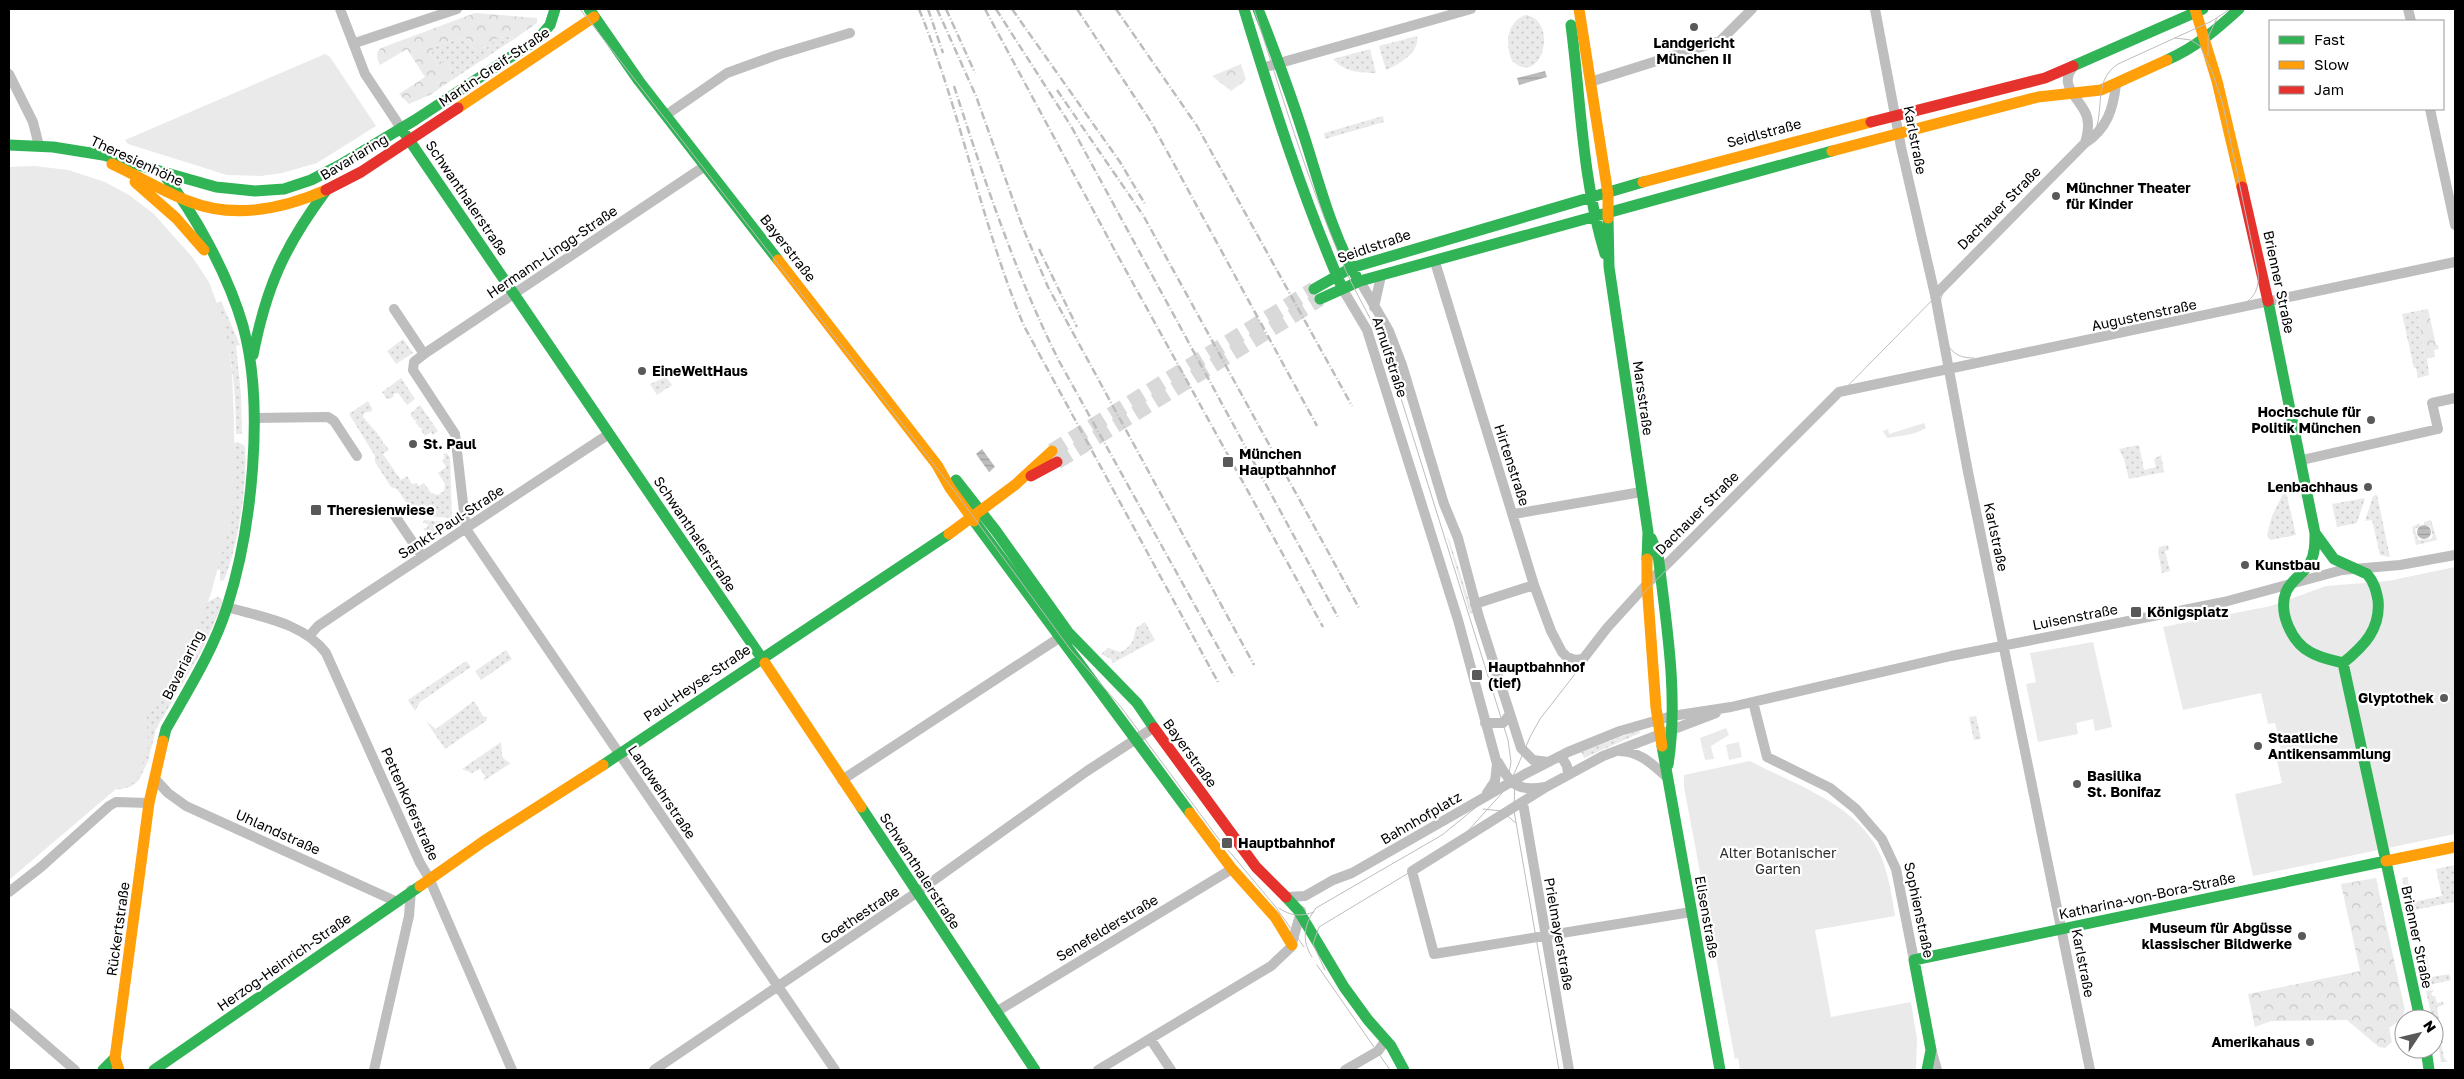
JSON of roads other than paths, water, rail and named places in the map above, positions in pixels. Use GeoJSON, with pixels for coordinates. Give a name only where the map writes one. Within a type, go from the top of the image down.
{"type":"FeatureCollection","features":[{"type":"Feature","properties":{"kind":"main road","name":"Martin-Greif-Straße"},"geometry":{"type":"LineString","coordinates":[[401,128],[538,39],[550,25],[555,9]]}},
{"type":"Feature","properties":{"kind":"main road","name":"Arnulfstraße"},"geometry":{"type":"LineString","coordinates":[[1244,9],[1262,68],[1342,288]]}},
{"type":"Feature","properties":{"kind":"main road","name":"Arnulfstraße"},"geometry":{"type":"LineString","coordinates":[[1258,9],[1286,79],[1332,223],[1351,268],[1360,281]]}},
{"type":"Feature","properties":{"kind":"main road","name":"Marsstraße"},"geometry":{"type":"LineString","coordinates":[[1569,9],[1590,197],[1609,267],[1648,532],[1647,584]]}},
{"type":"Feature","properties":{"kind":"main road","name":"Marsstraße"},"geometry":{"type":"LineString","coordinates":[[1579,9],[1608,194],[1610,212],[1609,267]]}},
{"type":"Feature","properties":{"kind":"main road"},"geometry":{"type":"LineString","coordinates":[[2206,38],[2240,9]]}},
{"type":"Feature","properties":{"kind":"main road","name":"Seidlstraße"},"geometry":{"type":"LineString","coordinates":[[1314,289],[1351,268],[1590,197],[1608,194],[1732,157],[2038,80],[2198,10]]}},
{"type":"Feature","properties":{"kind":"main road","name":"Brienner Straße"},"geometry":{"type":"LineString","coordinates":[[2198,10],[2268,302],[2316,533]]}},
{"type":"Feature","properties":{"kind":"main road","name":"Martin-Greif-Straße"},"geometry":{"type":"LineString","coordinates":[[410,141],[590,16]]}},
{"type":"Feature","properties":{"kind":"main road","name":"Bayerstraße"},"geometry":{"type":"LineString","coordinates":[[590,16],[937,465],[958,482],[976,514],[1059,638],[1232,868],[1275,917],[1292,945]]}},
{"type":"Feature","properties":{"kind":"main road","name":"Seidlstraße"},"geometry":{"type":"LineString","coordinates":[[1320,300],[1360,281],[1435,262],[1594,215],[1898,133],[2038,97],[2101,90],[2178,56],[2206,38]]}},
{"type":"Feature","properties":{"kind":"main road","name":"Schwanthalerstraße"},"geometry":{"type":"LineString","coordinates":[[401,128],[762,658],[1035,1070]]}},
{"type":"Feature","properties":{"kind":"main road","name":"Bavariaring"},"geometry":{"type":"LineString","coordinates":[[326,173],[401,128]]}},
{"type":"Feature","properties":{"kind":"main road","name":"Bavariaring"},"geometry":{"type":"LineString","coordinates":[[251,366],[263,306],[277,266],[294,234],[325,192],[338,186],[410,141]]}},
{"type":"Feature","properties":{"kind":"main road","name":"Theresienhöhe"},"geometry":{"type":"LineString","coordinates":[[9,145],[78,150],[116,158],[208,185],[241,190],[271,190],[297,185],[326,173]]}},
{"type":"Feature","properties":{"kind":"main road","name":"Theresienhöhe"},"geometry":{"type":"LineString","coordinates":[[78,150],[106,161],[183,199],[213,209],[243,211],[286,204],[325,192]]}},
{"type":"Feature","properties":{"kind":"main road","name":"Bavariaring"},"geometry":{"type":"LineString","coordinates":[[106,161],[135,182],[176,218],[223,275]]}},
{"type":"Feature","properties":{"kind":"main road","name":"Theresienhöhe"},"geometry":{"type":"LineString","coordinates":[[162,172],[183,199]]}},
{"type":"Feature","properties":{"kind":"main road"},"geometry":{"type":"LineString","coordinates":[[176,218],[178,206],[183,199],[193,191],[208,185]]}},
{"type":"Feature","properties":{"kind":"main road","name":"Bavariaring"},"geometry":{"type":"LineString","coordinates":[[149,803],[166,729],[207,657],[227,606],[246,524],[252,473],[254,418],[251,366],[243,326],[223,275],[183,199]]}},
{"type":"Feature","properties":{"kind":"main road","name":"Paul-Heyse-Straße"},"geometry":{"type":"LineString","coordinates":[[429,878],[620,753],[976,514],[1054,457]]}},
{"type":"Feature","properties":{"kind":"main road","name":"Bayerstraße"},"geometry":{"type":"LineString","coordinates":[[976,514],[1068,632],[1137,703],[1153,728],[1256,867],[1287,897],[1300,913],[1344,987],[1372,1026],[1386,1040],[1404,1070]]}},
{"type":"Feature","properties":{"kind":"main road","name":"Marsstraße"},"geometry":{"type":"LineString","coordinates":[[1648,532],[1658,554],[1660,571]]}},
{"type":"Feature","properties":{"kind":"main road"},"geometry":{"type":"LineString","coordinates":[[2316,533],[2323,547],[2334,560],[2358,568],[2372,579],[2377,593],[2379,618],[2369,640],[2343,663]]}},
{"type":"Feature","properties":{"kind":"main road"},"geometry":{"type":"LineString","coordinates":[[2316,533],[2315,553],[2311,565],[2292,582],[2284,599],[2285,615],[2292,632],[2307,650],[2343,663]]}},
{"type":"Feature","properties":{"kind":"main road","name":"Elisenstraße"},"geometry":{"type":"LineString","coordinates":[[1660,571],[1673,731],[1668,774]]}},
{"type":"Feature","properties":{"kind":"main road","name":"Elisenstraße"},"geometry":{"type":"LineString","coordinates":[[1647,584],[1659,736],[1668,774],[1720,1070]]}},
{"type":"Feature","properties":{"kind":"main road"},"geometry":{"type":"LineString","coordinates":[[2343,663],[2386,862]]}},
{"type":"Feature","properties":{"kind":"main road","name":"Rückertstraße"},"geometry":{"type":"LineString","coordinates":[[119,1070],[115,1058],[149,803]]}},
{"type":"Feature","properties":{"kind":"main road","name":"Katharina-von-Bora-Straße"},"geometry":{"type":"LineString","coordinates":[[1914,960],[2455,848]]}},
{"type":"Feature","properties":{"kind":"main road","name":"Brienner Straße"},"geometry":{"type":"LineString","coordinates":[[2386,862],[2418,1009]]}},
{"type":"Feature","properties":{"kind":"main road","name":"Herzog-Heinrich-Straße"},"geometry":{"type":"LineString","coordinates":[[155,1070],[429,878]]}},
{"type":"Feature","properties":{"kind":"main road","name":"Sophienstraße"},"geometry":{"type":"LineString","coordinates":[[1914,960],[1931,1050],[1927,1070]]}},
{"type":"Feature","properties":{"kind":"main road"},"geometry":{"type":"LineString","coordinates":[[103,1070],[115,1058]]}},
{"type":"Feature","properties":{"kind":"street","name":"Schwanthalerstraße"},"geometry":{"type":"LineString","coordinates":[[340,9],[355,43],[365,74],[401,128]]}},
{"type":"Feature","properties":{"kind":"street"},"geometry":{"type":"LineString","coordinates":[[355,43],[457,9]]}},
{"type":"Feature","properties":{"kind":"street"},"geometry":{"type":"LineString","coordinates":[[1262,68],[1472,9]]}},
{"type":"Feature","properties":{"kind":"street"},"geometry":{"type":"LineString","coordinates":[[1590,82],[1720,41],[1752,9]]}},
{"type":"Feature","properties":{"kind":"street","name":"Karlstraße"},"geometry":{"type":"LineString","coordinates":[[1875,9],[1897,114],[1898,133],[1935,295],[2090,1070]]}},
{"type":"Feature","properties":{"kind":"street"},"geometry":{"type":"LineString","coordinates":[[666,115],[728,74],[768,58],[850,33]]}},
{"type":"Feature","properties":{"kind":"street"},"geometry":{"type":"LineString","coordinates":[[2078,62],[2071,69],[2067,79],[2071,93],[2085,111],[2088,120],[2085,143]]}},
{"type":"Feature","properties":{"kind":"street"},"geometry":{"type":"LineString","coordinates":[[9,74],[33,122],[39,146]]}},
{"type":"Feature","properties":{"kind":"street","name":"Dachauer Straße"},"geometry":{"type":"LineString","coordinates":[[1935,295],[2085,143],[2100,131],[2107,122],[2116,85]]}},
{"type":"Feature","properties":{"kind":"street"},"geometry":{"type":"LineString","coordinates":[[2430,110],[2455,225]]}},
{"type":"Feature","properties":{"kind":"street","name":"Hermann-Lingg-Straße"},"geometry":{"type":"LineString","coordinates":[[466,529],[462,507],[458,441],[452,427],[414,374],[414,362],[706,166]]}},
{"type":"Feature","properties":{"kind":"street","name":"Hirtenstraße"},"geometry":{"type":"LineString","coordinates":[[1435,262],[1490,446],[1514,514],[1534,585],[1562,652],[1571,659],[1582,659]]}},
{"type":"Feature","properties":{"kind":"street","name":"Augustenstraße"},"geometry":{"type":"LineString","coordinates":[[1838,392],[2455,262]]}},
{"type":"Feature","properties":{"kind":"street"},"geometry":{"type":"LineString","coordinates":[[1374,307],[1381,276]]}},
{"type":"Feature","properties":{"kind":"street","name":"Arnulfstraße"},"geometry":{"type":"LineString","coordinates":[[1360,281],[1389,331],[1402,364],[1444,504],[1460,542],[1475,604],[1510,714],[1525,754],[1537,762],[1549,762]]}},
{"type":"Feature","properties":{"kind":"street","name":"Arnulfstraße"},"geometry":{"type":"LineString","coordinates":[[1342,288],[1367,330],[1453,603],[1495,756],[1510,782]]}},
{"type":"Feature","properties":{"kind":"street"},"geometry":{"type":"LineString","coordinates":[[394,309],[424,354]]}},
{"type":"Feature","properties":{"kind":"street","name":"Dachauer Straße"},"geometry":{"type":"LineString","coordinates":[[1582,659],[1647,584],[1838,392]]}},
{"type":"Feature","properties":{"kind":"street"},"geometry":{"type":"LineString","coordinates":[[2302,460],[2438,429],[2432,403],[2455,398]]}},
{"type":"Feature","properties":{"kind":"street"},"geometry":{"type":"LineString","coordinates":[[254,418],[328,417],[334,421],[357,456]]}},
{"type":"Feature","properties":{"kind":"street","name":"Sankt-Paul-Straße"},"geometry":{"type":"LineString","coordinates":[[310,635],[326,621],[422,556],[466,529],[608,434]]}},
{"type":"Feature","properties":{"kind":"street"},"geometry":{"type":"LineString","coordinates":[[1514,514],[1641,492]]}},
{"type":"Feature","properties":{"kind":"street"},"geometry":{"type":"LineString","coordinates":[[392,510],[422,556]]}},
{"type":"Feature","properties":{"kind":"street","name":"Landwehrstraße"},"geometry":{"type":"LineString","coordinates":[[466,529],[620,753],[777,988],[835,1070]]}},
{"type":"Feature","properties":{"kind":"street","name":"Luisenstraße"},"geometry":{"type":"LineString","coordinates":[[1549,762],[1620,730],[1672,716],[1731,707],[2004,645],[2224,602],[2268,591],[2292,582],[2358,568],[2400,565],[2455,555]]}},
{"type":"Feature","properties":{"kind":"street"},"geometry":{"type":"LineString","coordinates":[[1475,604],[1534,585]]}},
{"type":"Feature","properties":{"kind":"street","name":"Pettenkoferstraße"},"geometry":{"type":"LineString","coordinates":[[227,606],[285,624],[310,635],[319,643],[333,666],[429,878],[512,1070]]}},
{"type":"Feature","properties":{"kind":"street"},"geometry":{"type":"LineString","coordinates":[[842,780],[1059,638]]}},
{"type":"Feature","properties":{"kind":"street","name":"Sophienstraße"},"geometry":{"type":"LineString","coordinates":[[1753,702],[1767,757],[1830,788],[1864,817],[1889,850],[1896,869],[1914,960]]}},
{"type":"Feature","properties":{"kind":"street","name":"Luisenstraße"},"geometry":{"type":"LineString","coordinates":[[1546,787],[1615,751],[1673,731],[1731,707]]}},
{"type":"Feature","properties":{"kind":"street"},"geometry":{"type":"LineString","coordinates":[[1485,722],[1503,723],[1510,714]]}},
{"type":"Feature","properties":{"kind":"street","name":"Goethestraße"},"geometry":{"type":"LineString","coordinates":[[654,1070],[916,893],[1088,771],[1153,728]]}},
{"type":"Feature","properties":{"kind":"street"},"geometry":{"type":"LineString","coordinates":[[1576,749],[1584,766]]}},
{"type":"Feature","properties":{"kind":"street"},"geometry":{"type":"LineString","coordinates":[[1615,751],[1630,751],[1668,774]]}},
{"type":"Feature","properties":{"kind":"street","name":"Arnulfstraße"},"geometry":{"type":"LineString","coordinates":[[1486,796],[1496,777],[1495,756]]}},
{"type":"Feature","properties":{"kind":"street"},"geometry":{"type":"LineString","coordinates":[[1560,756],[1567,766],[1568,774]]}},
{"type":"Feature","properties":{"kind":"street","name":"Bahnhofplatz"},"geometry":{"type":"LineString","coordinates":[[1287,897],[1305,896],[1333,880],[1348,876],[1465,810],[1510,782],[1549,762]]}},
{"type":"Feature","properties":{"kind":"street","name":"Uhlandstraße"},"geometry":{"type":"LineString","coordinates":[[155,779],[186,806],[396,901]]}},
{"type":"Feature","properties":{"kind":"street"},"geometry":{"type":"LineString","coordinates":[[1510,782],[1518,787],[1525,788],[1546,787]]}},
{"type":"Feature","properties":{"kind":"street"},"geometry":{"type":"LineString","coordinates":[[1546,787],[1412,871],[1434,954],[1691,912]]}},
{"type":"Feature","properties":{"kind":"street"},"geometry":{"type":"LineString","coordinates":[[9,892],[42,867],[109,806],[116,802],[149,803]]}},
{"type":"Feature","properties":{"kind":"street","name":"Prielmayerstraße"},"geometry":{"type":"LineString","coordinates":[[1523,803],[1569,1070]]}},
{"type":"Feature","properties":{"kind":"street","name":"Senefelderstraße"},"geometry":{"type":"LineString","coordinates":[[996,1012],[1232,868]]}},
{"type":"Feature","properties":{"kind":"street"},"geometry":{"type":"LineString","coordinates":[[374,1070],[409,916],[411,890]]}},
{"type":"Feature","properties":{"kind":"street"},"geometry":{"type":"LineString","coordinates":[[1098,1070],[1151,1040],[1271,966],[1292,945],[1305,896]]}},
{"type":"Feature","properties":{"kind":"street"},"geometry":{"type":"LineString","coordinates":[[9,1013],[75,1070]]}},
{"type":"Feature","properties":{"kind":"street"},"geometry":{"type":"LineString","coordinates":[[1151,1040],[1171,1070]]}},
{"type":"Feature","properties":{"kind":"street"},"geometry":{"type":"LineString","coordinates":[[1345,1070],[1378,1051],[1386,1040]]}},
{"type":"Feature","properties":{"kind":"street"},"geometry":{"type":"LineString","coordinates":[[1931,1050],[1937,1070]]}},
{"type":"Feature","properties":{"kind":"tunnel"},"geometry":{"type":"LineString","coordinates":[[1052,451],[1314,289]]}},
{"type":"Feature","properties":{"kind":"tunnel"},"geometry":{"type":"LineString","coordinates":[[1057,462],[1320,299]]}},
{"type":"Feature","properties":{"kind":"tram line"},"geometry":{"type":"LineString","coordinates":[[580,9],[956,493],[1070,649],[1121,707],[1218,838],[1275,906],[1304,947]]}},
{"type":"Feature","properties":{"kind":"tram line"},"geometry":{"type":"LineString","coordinates":[[1254,9],[1316,196],[1346,270],[1389,360],[1508,740],[1511,762],[1508,778]]}},
{"type":"Feature","properties":{"kind":"tram line"},"geometry":{"type":"LineString","coordinates":[[1325,970],[1313,944],[1319,927],[1445,851],[1466,833],[1503,792],[1515,772],[1540,719],[1617,620],[2090,140],[2098,121],[2104,80],[2109,71],[2118,64],[2212,21],[2230,9]]}},
{"type":"Feature","properties":{"kind":"tram line"},"geometry":{"type":"LineString","coordinates":[[2208,56],[2208,37],[2217,18]]}},
{"type":"Feature","properties":{"kind":"tram line"},"geometry":{"type":"LineString","coordinates":[[1848,386],[2233,308],[2245,303],[2253,296],[2256,291],[2258,273],[2223,105],[2213,74],[2200,46],[2191,40],[2175,38]]}},
{"type":"Feature","properties":{"kind":"tram line"},"geometry":{"type":"LineString","coordinates":[[1944,291],[1939,314],[1945,341],[1957,354],[1974,358]]}},
{"type":"Feature","properties":{"kind":"tram line"},"geometry":{"type":"LineString","coordinates":[[1515,777],[1514,811],[1559,1070]]}},
{"type":"Feature","properties":{"kind":"tram line"},"geometry":{"type":"LineString","coordinates":[[1312,957],[1306,944],[1305,932],[1316,908],[1442,835],[1496,791]]}},
{"type":"Feature","properties":{"kind":"tram line"},"geometry":{"type":"LineString","coordinates":[[1483,809],[1501,811],[1516,823]]}},
{"type":"Feature","properties":{"kind":"tram line"},"geometry":{"type":"LineString","coordinates":[[1279,908],[1287,913],[1296,915],[1314,912]]}},
{"type":"Feature","properties":{"kind":"tram line"},"geometry":{"type":"LineString","coordinates":[[1317,965],[1390,1070]]}},
{"type":"Feature","properties":{"kind":"railway"},"geometry":{"type":"LineString","coordinates":[[919,9],[947,88],[995,248],[1024,326],[1219,684]]}},
{"type":"Feature","properties":{"kind":"railway"},"geometry":{"type":"LineString","coordinates":[[928,9],[943,53]]}},
{"type":"Feature","properties":{"kind":"railway"},"geometry":{"type":"LineString","coordinates":[[937,9],[976,96],[1023,228],[1048,287],[1254,665]]}},
{"type":"Feature","properties":{"kind":"railway"},"geometry":{"type":"LineString","coordinates":[[946,9],[975,73]]}},
{"type":"Feature","properties":{"kind":"railway"},"geometry":{"type":"LineString","coordinates":[[985,9],[1113,247],[1323,627]]}},
{"type":"Feature","properties":{"kind":"railway"},"geometry":{"type":"LineString","coordinates":[[996,9],[1071,126],[1339,619]]}},
{"type":"Feature","properties":{"kind":"railway"},"geometry":{"type":"LineString","coordinates":[[1012,9],[1120,162],[1145,204]]}},
{"type":"Feature","properties":{"kind":"railway"},"geometry":{"type":"LineString","coordinates":[[1077,9],[1151,122],[1317,426]]}},
{"type":"Feature","properties":{"kind":"railway"},"geometry":{"type":"LineString","coordinates":[[1116,9],[1197,126],[1352,406]]}},
{"type":"Feature","properties":{"kind":"railway"},"geometry":{"type":"LineString","coordinates":[[954,86],[1001,225],[1043,328],[1059,361],[1234,676]]}},
{"type":"Feature","properties":{"kind":"railway"},"geometry":{"type":"LineString","coordinates":[[1057,90],[1143,215],[1359,608]]}},
{"type":"Feature","properties":{"kind":"railway"},"geometry":{"type":"LineString","coordinates":[[1039,249],[1077,327]]}},
{"type":"Feature","properties":{"kind":"place","name":"Landgericht München II"},"geometry":{"type":"Point","coordinates":[1694,27]}},
{"type":"Feature","properties":{"kind":"place","name":"Münchner Theater für Kinder"},"geometry":{"type":"Point","coordinates":[2056,196]}},
{"type":"Feature","properties":{"kind":"place","name":"EineWeltHaus"},"geometry":{"type":"Point","coordinates":[642,371]}},
{"type":"Feature","properties":{"kind":"place","name":"Hochschule für Politik München"},"geometry":{"type":"Point","coordinates":[2371,420]}},
{"type":"Feature","properties":{"kind":"place","name":"St. Paul"},"geometry":{"type":"Point","coordinates":[413,444]}},
{"type":"Feature","properties":{"kind":"place","name":"München Hauptbahnhof"},"geometry":{"type":"Point","coordinates":[1228,462]}},
{"type":"Feature","properties":{"kind":"place","name":"Lenbachhaus"},"geometry":{"type":"Point","coordinates":[2368,487]}},
{"type":"Feature","properties":{"kind":"place","name":"Theresienwiese"},"geometry":{"type":"Point","coordinates":[316,510]}},
{"type":"Feature","properties":{"kind":"place","name":"Kunstbau"},"geometry":{"type":"Point","coordinates":[2245,565]}},
{"type":"Feature","properties":{"kind":"place","name":"Königsplatz"},"geometry":{"type":"Point","coordinates":[2136,612]}},
{"type":"Feature","properties":{"kind":"place","name":"Hauptbahnhof (tief)"},"geometry":{"type":"Point","coordinates":[1477,675]}},
{"type":"Feature","properties":{"kind":"place","name":"Glyptothek"},"geometry":{"type":"Point","coordinates":[2444,698]}},
{"type":"Feature","properties":{"kind":"place","name":"Staatliche Antikensammlung"},"geometry":{"type":"Point","coordinates":[2258,746]}},
{"type":"Feature","properties":{"kind":"place","name":"Basilika St. Bonifaz"},"geometry":{"type":"Point","coordinates":[2077,784]}},
{"type":"Feature","properties":{"kind":"place","name":"Hauptbahnhof"},"geometry":{"type":"Point","coordinates":[1227,843]}},
{"type":"Feature","properties":{"kind":"place","name":"Museum für Abgüsse klassischer Bildwerke"},"geometry":{"type":"Point","coordinates":[2302,936]}},
{"type":"Feature","properties":{"kind":"place","name":"Amerikahaus"},"geometry":{"type":"Point","coordinates":[2310,1042]}},
{"type":"Feature","properties":{"kind":"park label","name":"Alter Botanischer Garten"},"geometry":{"type":"Point","coordinates":[1778,862]}}]}
